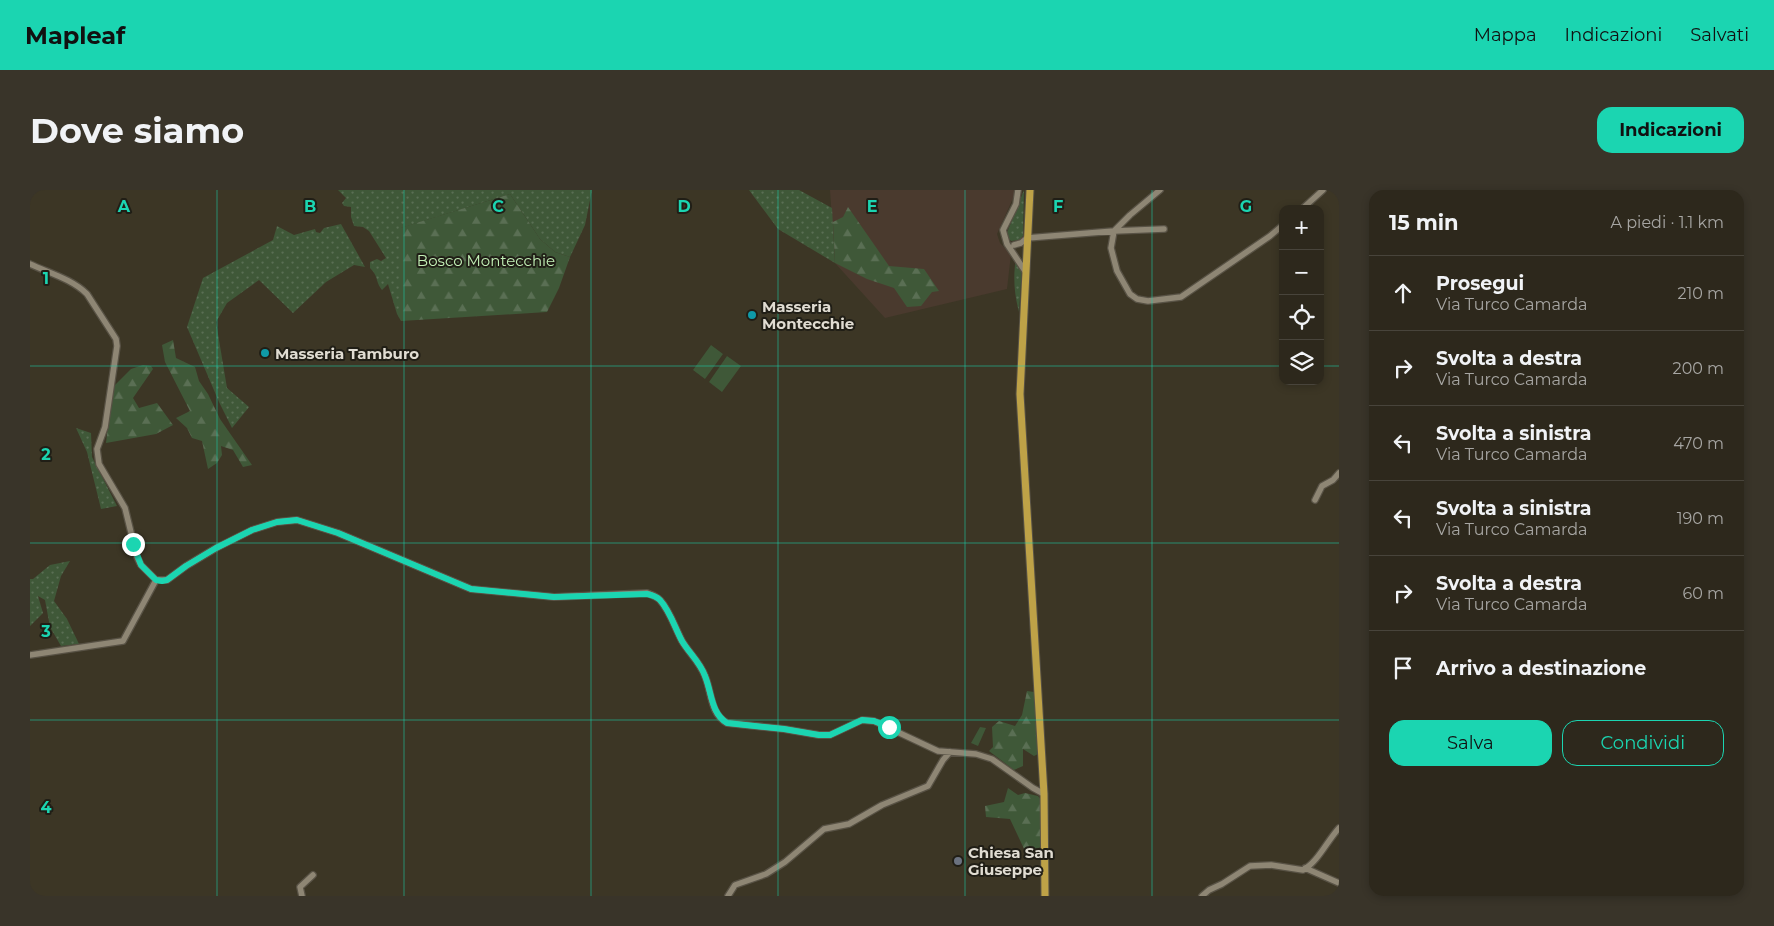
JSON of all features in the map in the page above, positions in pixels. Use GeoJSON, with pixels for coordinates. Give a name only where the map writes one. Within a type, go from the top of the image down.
{"type":"FeatureCollection","features":[{"type":"Feature","properties":{"kind":"main road"},"geometry":{"type":"LineString","coordinates":[[1030,190],[1020,394],[1044,794],[1045,896]]}},
{"type":"Feature","properties":{"kind":"street"},"geometry":{"type":"LineString","coordinates":[[1018,190],[1016,204],[1003,230],[1007,244],[1025,271]]}},
{"type":"Feature","properties":{"kind":"street"},"geometry":{"type":"LineString","coordinates":[[1160,190],[1114,231],[1111,248],[1117,271],[1130,294],[1137,299],[1148,301],[1181,297],[1279,228]]}},
{"type":"Feature","properties":{"kind":"street"},"geometry":{"type":"LineString","coordinates":[[1306,205],[1323,190]]}},
{"type":"Feature","properties":{"kind":"street"},"geometry":{"type":"LineString","coordinates":[[1014,245],[1021,243],[1027,238],[1164,229]]}},
{"type":"Feature","properties":{"kind":"street"},"geometry":{"type":"LineString","coordinates":[[1007,244],[1014,245],[1026,252]]}},
{"type":"Feature","properties":{"kind":"street"},"geometry":{"type":"LineString","coordinates":[[1014,254],[1026,252]]}},
{"type":"Feature","properties":{"kind":"street"},"geometry":{"type":"LineString","coordinates":[[30,264],[72,282],[81,288],[116,338],[117,346],[105,427],[99,440],[97,456],[125,508],[141,565],[156,580],[167,580],[216,548],[252,530],[277,522],[297,520],[338,533],[471,589],[554,597],[647,594],[656,596],[662,602],[683,642],[700,665],[706,676],[715,711],[727,723],[830,735],[853,724],[866,720],[874,721],[938,751],[976,754],[992,760],[1044,794]]}},
{"type":"Feature","properties":{"kind":"street"},"geometry":{"type":"LineString","coordinates":[[1315,500],[1322,486],[1333,480],[1339,473]]}},
{"type":"Feature","properties":{"kind":"street"},"geometry":{"type":"LineString","coordinates":[[30,655],[124,641],[156,580]]}},
{"type":"Feature","properties":{"kind":"street"},"geometry":{"type":"LineString","coordinates":[[728,896],[735,884],[766,874],[785,862],[824,829],[830,826],[838,827],[849,824],[882,805],[928,786],[943,760],[950,752]]}},
{"type":"Feature","properties":{"kind":"street"},"geometry":{"type":"LineString","coordinates":[[1202,896],[1208,890],[1222,884],[1250,866],[1271,865],[1303,870],[1339,828]]}},
{"type":"Feature","properties":{"kind":"street"},"geometry":{"type":"LineString","coordinates":[[1305,868],[1339,883]]}},
{"type":"Feature","properties":{"kind":"street"},"geometry":{"type":"LineString","coordinates":[[302,896],[300,887],[312,875]]}},
{"type":"Feature","properties":{"kind":"shaded area"},"geometry":{"type":"Polygon","coordinates":[[[830,190],[1015,190],[997,234],[1000,243],[1011,254],[1007,289],[885,318],[835,263],[830,190]]]}},
{"type":"Feature","properties":{"kind":"green space"},"geometry":{"type":"Polygon","coordinates":[[[338,190],[592,190],[585,225],[570,257],[555,252],[540,239],[510,194],[401,228],[401,321],[388,284],[382,290],[375,274],[370,268],[370,262],[377,259],[381,261],[386,258],[369,231],[363,227],[354,226],[351,217],[351,207],[344,206],[342,203],[346,198],[338,190]]]}},
{"type":"Feature","properties":{"kind":"green space"},"geometry":{"type":"Polygon","coordinates":[[[749,190],[799,190],[832,208],[835,263],[778,229],[749,190]]]}},
{"type":"Feature","properties":{"kind":"green space"},"geometry":{"type":"Polygon","coordinates":[[[1024,190],[1023,236],[1019,240],[1011,241],[1006,235],[1024,190]]]}},
{"type":"Feature","properties":{"kind":"green space","name":"Bosco Montecchie"},"geometry":{"type":"Polygon","coordinates":[[[510,194],[540,239],[555,252],[570,257],[559,288],[547,312],[401,321],[400,228],[510,194]]]}},
{"type":"Feature","properties":{"kind":"green space"},"geometry":{"type":"Polygon","coordinates":[[[848,207],[889,266],[924,269],[939,291],[932,292],[921,306],[907,307],[894,288],[867,279],[835,263],[833,222],[843,217],[848,207]]]}},
{"type":"Feature","properties":{"kind":"green space"},"geometry":{"type":"Polygon","coordinates":[[[341,224],[365,267],[354,265],[326,282],[293,313],[259,280],[227,303],[216,322],[227,388],[249,407],[232,428],[187,327],[203,278],[273,240],[277,226],[294,235],[315,229],[316,232],[320,233],[324,228],[341,224]]]}},
{"type":"Feature","properties":{"kind":"green space"},"geometry":{"type":"Polygon","coordinates":[[[1016,257],[1022,268],[1019,312],[1014,285],[1016,257]]]}},
{"type":"Feature","properties":{"kind":"green space"},"geometry":{"type":"Polygon","coordinates":[[[173,340],[176,358],[195,367],[199,381],[208,394],[220,419],[252,465],[243,467],[233,450],[221,446],[222,455],[217,463],[208,469],[202,441],[192,438],[187,428],[176,418],[190,411],[165,362],[162,345],[173,340]]]}},
{"type":"Feature","properties":{"kind":"green space"},"geometry":{"type":"Polygon","coordinates":[[[711,345],[723,354],[705,379],[693,370],[711,345]]]}},
{"type":"Feature","properties":{"kind":"green space"},"geometry":{"type":"Polygon","coordinates":[[[727,356],[741,366],[722,392],[709,382],[727,356]]]}},
{"type":"Feature","properties":{"kind":"green space"},"geometry":{"type":"Polygon","coordinates":[[[143,365],[151,366],[153,369],[133,398],[139,408],[157,403],[173,425],[156,434],[106,443],[112,388],[131,369],[143,365]]]}},
{"type":"Feature","properties":{"kind":"green space"},"geometry":{"type":"Polygon","coordinates":[[[76,428],[91,433],[92,457],[117,506],[101,509],[87,452],[76,428]]]}},
{"type":"Feature","properties":{"kind":"green space"},"geometry":{"type":"Polygon","coordinates":[[[70,561],[61,576],[54,601],[67,619],[79,644],[61,646],[50,627],[45,600],[38,596],[43,613],[30,626],[30,579],[33,579],[50,565],[70,561]]]}},
{"type":"Feature","properties":{"kind":"green space"},"geometry":{"type":"Polygon","coordinates":[[[1027,691],[1034,692],[1038,754],[1034,756],[1023,749],[1023,766],[1014,770],[989,751],[993,747],[992,727],[999,721],[1015,726],[1022,715],[1027,691]]]}},
{"type":"Feature","properties":{"kind":"green space"},"geometry":{"type":"Polygon","coordinates":[[[980,727],[986,728],[978,746],[971,743],[980,727]]]}},
{"type":"Feature","properties":{"kind":"green space"},"geometry":{"type":"Polygon","coordinates":[[[1008,788],[1018,795],[1025,793],[1038,796],[1041,800],[1041,847],[1026,853],[1010,819],[986,817],[985,806],[1004,802],[1008,788]]]}},
{"type":"Feature","properties":{"kind":"place","name":"Masseria Montecchie"},"geometry":{"type":"Point","coordinates":[752,315]}},
{"type":"Feature","properties":{"kind":"place","name":"Masseria Tamburo"},"geometry":{"type":"Point","coordinates":[265,353]}},
{"type":"Feature","properties":{"kind":"place","name":"Chiesa San Giuseppe"},"geometry":{"type":"Point","coordinates":[958,861]}},
{"type":"Feature","properties":{"kind":"route"},"geometry":{"type":"LineString","coordinates":[[133,544],[141,565],[156,580],[162,581],[167,580],[216,548],[252,530],[286,520],[297,520],[338,533],[471,589],[554,597],[647,594],[656,596],[662,602],[683,642],[700,665],[706,676],[715,711],[727,723],[819,735],[830,735],[862,720],[874,721],[889,727]]}}]}
